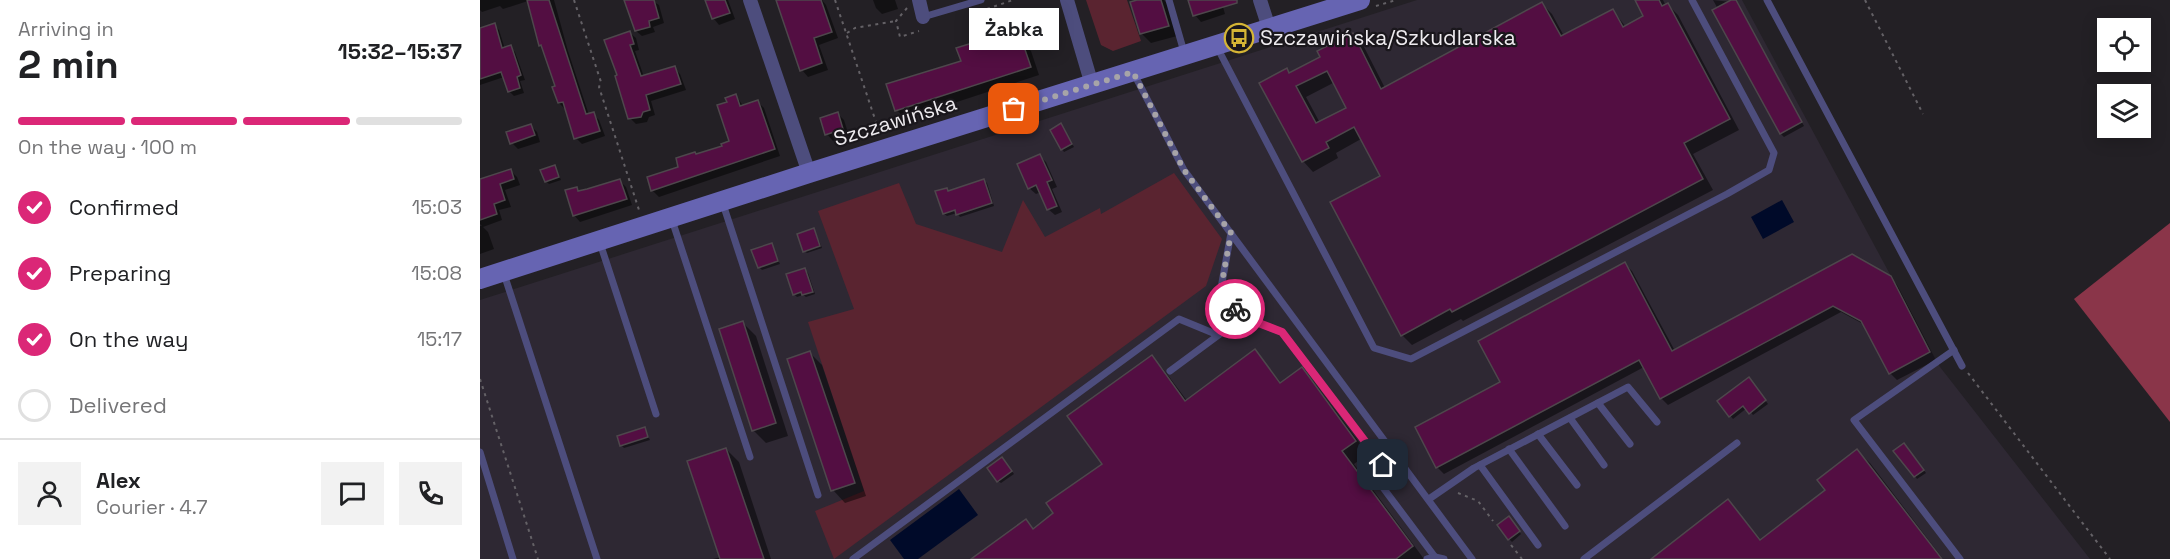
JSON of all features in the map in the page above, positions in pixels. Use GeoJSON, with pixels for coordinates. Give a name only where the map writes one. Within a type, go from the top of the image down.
{"type":"FeatureCollection","features":[{"type":"Feature","properties":{"kind":"street"},"geometry":{"type":"LineString","coordinates":[[750,0],[809,173]]}},
{"type":"Feature","properties":{"kind":"street"},"geometry":{"type":"LineString","coordinates":[[919,0],[923,17]]}},
{"type":"Feature","properties":{"kind":"street"},"geometry":{"type":"LineString","coordinates":[[1067,0],[1092,85]]}},
{"type":"Feature","properties":{"kind":"street"},"geometry":{"type":"LineString","coordinates":[[1260,0],[1269,28]]}},
{"type":"Feature","properties":{"kind":"street","name":"Szczawińska"},"geometry":{"type":"LineString","coordinates":[[480,279],[1360,0]]}},
{"type":"Feature","properties":{"kind":"lane"},"geometry":{"type":"LineString","coordinates":[[923,17],[981,0]]}},
{"type":"Feature","properties":{"kind":"lane"},"geometry":{"type":"LineString","coordinates":[[1169,0],[1185,55]]}},
{"type":"Feature","properties":{"kind":"lane"},"geometry":{"type":"LineString","coordinates":[[1216,45],[1374,348],[1411,359],[1769,170],[1774,153],[1692,0]]}},
{"type":"Feature","properties":{"kind":"lane"},"geometry":{"type":"LineString","coordinates":[[1767,0],[1962,366]]}},
{"type":"Feature","properties":{"kind":"lane"},"geometry":{"type":"LineString","coordinates":[[1133,72],[1184,170],[1472,559]]}},
{"type":"Feature","properties":{"kind":"lane"},"geometry":{"type":"LineString","coordinates":[[722,201],[818,495]]}},
{"type":"Feature","properties":{"kind":"lane"},"geometry":{"type":"LineString","coordinates":[[671,218],[750,457]]}},
{"type":"Feature","properties":{"kind":"lane"},"geometry":{"type":"LineString","coordinates":[[1231,233],[1221,288],[1234,309],[1243,317],[1282,332],[1383,465],[1372,473],[1435,557]]}},
{"type":"Feature","properties":{"kind":"lane"},"geometry":{"type":"LineString","coordinates":[[599,240],[656,414]]}},
{"type":"Feature","properties":{"kind":"lane"},"geometry":{"type":"LineString","coordinates":[[504,272],[597,559]]}},
{"type":"Feature","properties":{"kind":"lane"},"geometry":{"type":"LineString","coordinates":[[1170,371],[1243,317]]}},
{"type":"Feature","properties":{"kind":"lane"},"geometry":{"type":"LineString","coordinates":[[853,559],[1179,319],[1218,335]]}},
{"type":"Feature","properties":{"kind":"lane"},"geometry":{"type":"LineString","coordinates":[[1954,350],[1854,420],[1960,559]]}},
{"type":"Feature","properties":{"kind":"lane"},"geometry":{"type":"LineString","coordinates":[[1429,499],[1480,465],[1628,387],[1657,422]]}},
{"type":"Feature","properties":{"kind":"lane"},"geometry":{"type":"LineString","coordinates":[[1598,403],[1630,444]]}},
{"type":"Feature","properties":{"kind":"lane"},"geometry":{"type":"LineString","coordinates":[[1570,418],[1604,465]]}},
{"type":"Feature","properties":{"kind":"lane"},"geometry":{"type":"LineString","coordinates":[[1538,435],[1576,485]]}},
{"type":"Feature","properties":{"kind":"lane"},"geometry":{"type":"LineString","coordinates":[[1584,559],[1737,443]]}},
{"type":"Feature","properties":{"kind":"lane"},"geometry":{"type":"LineString","coordinates":[[1509,449],[1565,526]]}},
{"type":"Feature","properties":{"kind":"lane"},"geometry":{"type":"LineString","coordinates":[[480,453],[513,559]]}},
{"type":"Feature","properties":{"kind":"lane"},"geometry":{"type":"LineString","coordinates":[[1480,465],[1538,545]]}},
{"type":"Feature","properties":{"kind":"lane"},"geometry":{"type":"LineString","coordinates":[[1426,559],[1435,557],[1444,559]]}},
{"type":"Feature","properties":{"kind":"path"},"geometry":{"type":"LineString","coordinates":[[574,0],[601,82],[599,87],[640,213]]}},
{"type":"Feature","properties":{"kind":"path"},"geometry":{"type":"LineString","coordinates":[[835,0],[881,138]]}},
{"type":"Feature","properties":{"kind":"path"},"geometry":{"type":"LineString","coordinates":[[1865,0],[1923,114]]}},
{"type":"Feature","properties":{"kind":"path"},"geometry":{"type":"LineString","coordinates":[[846,33],[855,28],[896,21]]}},
{"type":"Feature","properties":{"kind":"path"},"geometry":{"type":"LineString","coordinates":[[1962,366],[1993,403],[2110,559]]}},
{"type":"Feature","properties":{"kind":"path"},"geometry":{"type":"LineString","coordinates":[[480,379],[538,559]]}},
{"type":"Feature","properties":{"kind":"path"},"geometry":{"type":"LineString","coordinates":[[1445,488],[1478,501],[1493,521]]}},
{"type":"Feature","properties":{"kind":"path"},"geometry":{"type":"LineString","coordinates":[[1511,545],[1522,559]]}},
{"type":"Feature","properties":{"kind":"shaded area"},"geometry":{"type":"Polygon","coordinates":[[[1086,0],[1127,0],[1141,41],[1113,51],[1101,45],[1086,0]]]}},
{"type":"Feature","properties":{"kind":"shaded area"},"geometry":{"type":"Polygon","coordinates":[[[1417,0],[1742,0],[1940,367],[2090,559],[480,559],[480,300],[1417,0]]]}},
{"type":"Feature","properties":{"kind":"shaded area"},"geometry":{"type":"Polygon","coordinates":[[[1174,173],[1222,239],[1206,286],[834,559],[815,511],[864,491],[808,322],[854,309],[818,211],[899,183],[916,224],[1002,252],[1023,200],[1045,237],[1100,208],[1101,214],[1174,173]]]}},
{"type":"Feature","properties":{"kind":"shaded area"},"geometry":{"type":"Polygon","coordinates":[[[2170,223],[2170,422],[2074,299],[2170,223]]]}},
{"type":"Feature","properties":{"kind":"water"},"geometry":{"type":"Polygon","coordinates":[[[1782,200],[1794,222],[1763,239],[1751,217],[1782,200]]]}},
{"type":"Feature","properties":{"kind":"water"},"geometry":{"type":"Polygon","coordinates":[[[959,489],[978,515],[918,559],[904,559],[890,540],[959,489]]]}},
{"type":"Feature","properties":{"kind":"building"},"geometry":{"type":"Polygon","coordinates":[[[527,0],[549,0],[586,114],[594,112],[600,131],[574,139],[563,102],[558,103],[552,87],[555,86],[541,45],[539,46],[527,0]]]}},
{"type":"Feature","properties":{"kind":"building"},"geometry":{"type":"Polygon","coordinates":[[[624,0],[654,0],[659,18],[649,21],[650,27],[635,31],[624,0]]]}},
{"type":"Feature","properties":{"kind":"building"},"geometry":{"type":"Polygon","coordinates":[[[705,0],[725,0],[730,13],[712,19],[705,0]]]}},
{"type":"Feature","properties":{"kind":"building"},"geometry":{"type":"Polygon","coordinates":[[[776,0],[821,0],[832,32],[814,38],[822,63],[800,71],[776,0]]]}},
{"type":"Feature","properties":{"kind":"building"},"geometry":{"type":"Polygon","coordinates":[[[1161,0],[1169,26],[1140,34],[1130,2],[1161,0]]]}},
{"type":"Feature","properties":{"kind":"building"},"geometry":{"type":"Polygon","coordinates":[[[1188,0],[1237,0],[1237,3],[1193,16],[1188,0]]]}},
{"type":"Feature","properties":{"kind":"building"},"geometry":{"type":"Polygon","coordinates":[[[1635,0],[1659,0],[1662,6],[1668,3],[1730,119],[1684,143],[1703,179],[1452,312],[1450,309],[1401,336],[1330,202],[1380,176],[1354,127],[1326,142],[1329,148],[1302,162],[1259,83],[1287,68],[1289,73],[1320,57],[1317,51],[1353,33],[1381,89],[1542,2],[1561,36],[1613,9],[1623,27],[1643,16],[1635,0]],[[1327,71],[1296,86],[1316,123],[1346,108],[1327,71]]]}},
{"type":"Feature","properties":{"kind":"building"},"geometry":{"type":"Polygon","coordinates":[[[1731,0],[1736,0],[1802,122],[1780,134],[1712,10],[1731,0]]]}},
{"type":"Feature","properties":{"kind":"building"},"geometry":{"type":"Polygon","coordinates":[[[991,21],[1001,47],[1022,41],[1031,67],[895,111],[886,84],[961,61],[956,48],[982,40],[977,26],[991,21]]]}},
{"type":"Feature","properties":{"kind":"building"},"geometry":{"type":"Polygon","coordinates":[[[495,23],[502,48],[511,45],[521,75],[517,77],[520,88],[508,92],[501,72],[480,79],[480,28],[495,23]]]}},
{"type":"Feature","properties":{"kind":"building"},"geometry":{"type":"Polygon","coordinates":[[[630,31],[634,44],[630,45],[641,76],[675,66],[681,84],[646,95],[650,110],[643,112],[641,117],[628,119],[615,76],[617,75],[604,40],[630,31]]]}},
{"type":"Feature","properties":{"kind":"building"},"geometry":{"type":"Polygon","coordinates":[[[736,94],[740,106],[758,100],[775,149],[651,191],[647,177],[678,167],[676,158],[722,146],[721,144],[729,141],[717,105],[727,102],[725,98],[736,94]]]}},
{"type":"Feature","properties":{"kind":"building"},"geometry":{"type":"Polygon","coordinates":[[[838,112],[843,129],[825,135],[820,118],[838,112]]]}},
{"type":"Feature","properties":{"kind":"building"},"geometry":{"type":"Polygon","coordinates":[[[1061,123],[1072,144],[1061,150],[1050,130],[1061,123]]]}},
{"type":"Feature","properties":{"kind":"building"},"geometry":{"type":"Polygon","coordinates":[[[531,124],[535,135],[510,144],[506,132],[531,124]]]}},
{"type":"Feature","properties":{"kind":"building"},"geometry":{"type":"Polygon","coordinates":[[[1040,154],[1052,180],[1047,182],[1057,206],[1047,210],[1036,185],[1028,189],[1017,164],[1040,154]]]}},
{"type":"Feature","properties":{"kind":"building"},"geometry":{"type":"Polygon","coordinates":[[[555,165],[559,177],[545,182],[540,170],[555,165]]]}},
{"type":"Feature","properties":{"kind":"building"},"geometry":{"type":"Polygon","coordinates":[[[511,169],[514,179],[500,184],[505,200],[494,204],[497,214],[480,220],[480,179],[511,169]]]}},
{"type":"Feature","properties":{"kind":"building"},"geometry":{"type":"Polygon","coordinates":[[[620,179],[627,199],[573,216],[565,190],[577,187],[578,191],[620,179]]]}},
{"type":"Feature","properties":{"kind":"building"},"geometry":{"type":"Polygon","coordinates":[[[984,179],[992,203],[956,215],[955,210],[943,214],[935,191],[947,188],[948,191],[984,179]]]}},
{"type":"Feature","properties":{"kind":"building"},"geometry":{"type":"Polygon","coordinates":[[[814,228],[820,246],[803,252],[797,234],[814,228]]]}},
{"type":"Feature","properties":{"kind":"building"},"geometry":{"type":"Polygon","coordinates":[[[772,243],[778,261],[758,268],[751,250],[772,243]]]}},
{"type":"Feature","properties":{"kind":"building"},"geometry":{"type":"Polygon","coordinates":[[[1852,254],[1891,276],[1930,352],[1889,374],[1861,321],[1833,306],[1660,399],[1639,360],[1436,468],[1415,427],[1500,382],[1478,341],[1625,262],[1672,351],[1852,254]]]}},
{"type":"Feature","properties":{"kind":"building"},"geometry":{"type":"Polygon","coordinates":[[[805,268],[813,292],[793,295],[786,274],[805,268]]]}},
{"type":"Feature","properties":{"kind":"building"},"geometry":{"type":"Polygon","coordinates":[[[743,321],[776,423],[752,431],[719,329],[743,321]]]}},
{"type":"Feature","properties":{"kind":"building"},"geometry":{"type":"Polygon","coordinates":[[[1255,349],[1280,383],[1302,367],[1356,441],[1342,451],[1413,546],[1396,559],[971,559],[1026,519],[1033,529],[1053,513],[1046,503],[1102,464],[1067,416],[1152,355],[1185,401],[1255,349]]]}},
{"type":"Feature","properties":{"kind":"building"},"geometry":{"type":"Polygon","coordinates":[[[810,351],[855,483],[831,491],[787,359],[810,351]]]}},
{"type":"Feature","properties":{"kind":"building"},"geometry":{"type":"Polygon","coordinates":[[[1749,377],[1766,400],[1749,414],[1743,406],[1729,417],[1717,401],[1749,377]]]}},
{"type":"Feature","properties":{"kind":"building"},"geometry":{"type":"Polygon","coordinates":[[[645,427],[648,437],[620,446],[617,436],[645,427]]]}},
{"type":"Feature","properties":{"kind":"building"},"geometry":{"type":"Polygon","coordinates":[[[1904,443],[1924,470],[1914,477],[1893,451],[1904,443]]]}},
{"type":"Feature","properties":{"kind":"building"},"geometry":{"type":"Polygon","coordinates":[[[726,448],[764,559],[720,559],[687,461],[726,448]]]}},
{"type":"Feature","properties":{"kind":"building"},"geometry":{"type":"Polygon","coordinates":[[[1857,449],[1942,559],[1651,559],[1728,499],[1760,540],[1825,490],[1817,480],[1857,449]]]}},
{"type":"Feature","properties":{"kind":"building"},"geometry":{"type":"Polygon","coordinates":[[[1002,457],[1012,471],[997,482],[987,468],[1002,457]]]}},
{"type":"Feature","properties":{"kind":"building"},"geometry":{"type":"Polygon","coordinates":[[[1509,516],[1520,531],[1508,540],[1497,525],[1509,516]]]}},
{"type":"Feature","properties":{"kind":"way so far"},"geometry":{"type":"LineString","coordinates":[[1014,109],[1133,72],[1184,170],[1231,233],[1221,288],[1235,309]]}},
{"type":"Feature","properties":{"kind":"place","name":"Szczawińska/Szkudlarska"},"geometry":{"type":"Point","coordinates":[1239,38]}},
{"type":"Feature","properties":{"kind":"place","name":"Żabka"},"geometry":{"type":"Point","coordinates":[1014,109]}},
{"type":"Feature","properties":{"kind":"route"},"geometry":{"type":"LineString","coordinates":[[1235,309],[1243,317],[1282,332],[1383,465]]}}]}
